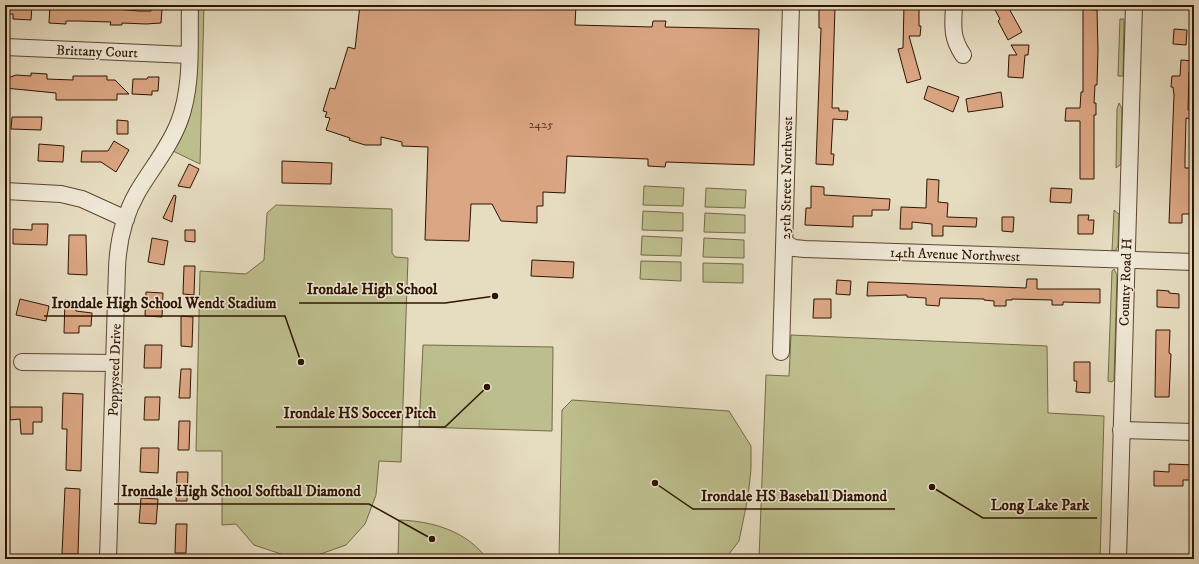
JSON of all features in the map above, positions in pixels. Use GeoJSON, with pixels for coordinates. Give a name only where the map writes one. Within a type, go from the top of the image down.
{"type":"FeatureCollection","features":[{"type":"Feature","properties":{"kind":"street","name":"Poppyseed Drive"},"geometry":{"type":"LineString","coordinates":[[108,559],[117,257],[119,240],[137,193],[166,149],[179,122],[185,99],[189,55],[190,5]]}},
{"type":"Feature","properties":{"kind":"street","name":"25th Street Northwest"},"geometry":{"type":"LineString","coordinates":[[781,352],[785,243],[783,232],[791,5]]}},
{"type":"Feature","properties":{"kind":"street"},"geometry":{"type":"LineString","coordinates":[[954,5],[953,34],[956,45],[963,56]]}},
{"type":"Feature","properties":{"kind":"street","name":"County Road H"},"geometry":{"type":"LineString","coordinates":[[1118,559],[1134,5]]}},
{"type":"Feature","properties":{"kind":"street","name":"Brittany Court"},"geometry":{"type":"LineString","coordinates":[[5,47],[189,55]]}},
{"type":"Feature","properties":{"kind":"street"},"geometry":{"type":"LineString","coordinates":[[5,191],[61,194],[75,198],[126,219]]}},
{"type":"Feature","properties":{"kind":"street","name":"14th Avenue Northwest"},"geometry":{"type":"LineString","coordinates":[[785,243],[794,248],[805,249],[1194,262]]}},
{"type":"Feature","properties":{"kind":"street"},"geometry":{"type":"LineString","coordinates":[[22,362],[114,363]]}},
{"type":"Feature","properties":{"kind":"street"},"geometry":{"type":"LineString","coordinates":[[1121,430],[1194,432]]}},
{"type":"Feature","properties":{"kind":"green space"},"geometry":{"type":"Polygon","coordinates":[[[198,5],[204,5],[200,164],[173,151],[187,124],[194,97],[197,66],[198,5]]]}},
{"type":"Feature","properties":{"kind":"green space"},"geometry":{"type":"Polygon","coordinates":[[[1120,19],[1124,19],[1123,76],[1118,76],[1120,19]]]}},
{"type":"Feature","properties":{"kind":"green space"},"geometry":{"type":"Polygon","coordinates":[[[1119,103],[1122,109],[1121,164],[1116,168],[1117,109],[1119,103]]]}},
{"type":"Feature","properties":{"kind":"green space"},"geometry":{"type":"Polygon","coordinates":[[[644,186],[684,188],[683,206],[643,205],[644,186]]]}},
{"type":"Feature","properties":{"kind":"green space"},"geometry":{"type":"Polygon","coordinates":[[[706,188],[746,190],[745,208],[705,207],[706,188]]]}},
{"type":"Feature","properties":{"kind":"green space"},"geometry":{"type":"Polygon","coordinates":[[[276,205],[392,209],[392,253],[395,257],[408,258],[401,462],[379,461],[376,495],[365,524],[346,545],[312,557],[287,556],[254,545],[236,524],[222,525],[222,451],[196,451],[200,271],[246,274],[264,260],[267,213],[276,205]]]}},
{"type":"Feature","properties":{"kind":"green space"},"geometry":{"type":"Polygon","coordinates":[[[1114,210],[1119,214],[1118,246],[1116,250],[1112,251],[1114,210]]]}},
{"type":"Feature","properties":{"kind":"green space"},"geometry":{"type":"Polygon","coordinates":[[[643,211],[683,213],[683,231],[642,230],[643,211]]]}},
{"type":"Feature","properties":{"kind":"green space"},"geometry":{"type":"Polygon","coordinates":[[[705,213],[745,215],[745,233],[704,232],[705,213]]]}},
{"type":"Feature","properties":{"kind":"green space"},"geometry":{"type":"Polygon","coordinates":[[[642,236],[682,238],[681,256],[641,255],[642,236]]]}},
{"type":"Feature","properties":{"kind":"green space"},"geometry":{"type":"Polygon","coordinates":[[[704,238],[744,240],[744,258],[703,257],[704,238]]]}},
{"type":"Feature","properties":{"kind":"green space"},"geometry":{"type":"Polygon","coordinates":[[[641,261],[681,262],[681,281],[640,279],[641,261]]]}},
{"type":"Feature","properties":{"kind":"green space"},"geometry":{"type":"Polygon","coordinates":[[[703,263],[743,264],[743,283],[703,282],[703,263]]]}},
{"type":"Feature","properties":{"kind":"green space"},"geometry":{"type":"Polygon","coordinates":[[[1114,269],[1117,275],[1114,380],[1112,382],[1108,381],[1112,271],[1114,269]]]}},
{"type":"Feature","properties":{"kind":"green space"},"geometry":{"type":"Polygon","coordinates":[[[791,335],[1047,346],[1048,413],[1104,416],[1100,559],[759,559],[766,375],[789,376],[791,335]]]}},
{"type":"Feature","properties":{"kind":"green space"},"geometry":{"type":"Polygon","coordinates":[[[423,345],[553,347],[552,431],[419,427],[423,345]]]}},
{"type":"Feature","properties":{"kind":"green space"},"geometry":{"type":"Polygon","coordinates":[[[572,400],[729,411],[751,446],[751,469],[748,497],[739,541],[725,559],[559,559],[562,410],[572,400]]]}},
{"type":"Feature","properties":{"kind":"green space"},"geometry":{"type":"Polygon","coordinates":[[[399,520],[436,525],[448,529],[469,541],[479,549],[487,559],[398,559],[399,520]]]}},
{"type":"Feature","properties":{"kind":"building"},"geometry":{"type":"Polygon","coordinates":[[[5,5],[32,5],[31,20],[13,19],[13,14],[5,14],[5,5]]]}},
{"type":"Feature","properties":{"kind":"building"},"geometry":{"type":"Polygon","coordinates":[[[50,5],[83,5],[81,6],[139,11],[151,11],[151,8],[162,9],[161,23],[122,23],[122,25],[110,25],[111,22],[66,21],[66,24],[49,23],[50,5]]]}},
{"type":"Feature","properties":{"kind":"building"},"geometry":{"type":"Polygon","coordinates":[[[360,5],[473,5],[473,7],[524,9],[525,5],[576,5],[575,25],[652,27],[653,21],[666,21],[665,27],[759,29],[754,165],[666,162],[665,167],[648,166],[648,159],[567,156],[565,193],[543,192],[543,206],[537,206],[537,223],[501,221],[492,204],[471,204],[469,241],[425,240],[428,147],[402,146],[402,142],[381,137],[381,145],[365,145],[326,130],[330,118],[325,117],[327,112],[323,111],[330,88],[335,89],[348,47],[355,49],[360,5]]]}},
{"type":"Feature","properties":{"kind":"building"},"geometry":{"type":"Polygon","coordinates":[[[819,5],[835,6],[832,108],[839,108],[839,111],[848,111],[847,120],[833,119],[831,154],[834,154],[833,165],[816,164],[821,28],[819,28],[819,5]]]}},
{"type":"Feature","properties":{"kind":"building"},"geometry":{"type":"Polygon","coordinates":[[[904,5],[919,5],[919,26],[921,26],[920,36],[909,36],[921,79],[907,83],[898,49],[903,48],[904,5]]]}},
{"type":"Feature","properties":{"kind":"building"},"geometry":{"type":"Polygon","coordinates":[[[1003,5],[1007,5],[1022,32],[1008,40],[998,21],[1000,19],[995,10],[1003,5]]]}},
{"type":"Feature","properties":{"kind":"building"},"geometry":{"type":"Polygon","coordinates":[[[1083,9],[1097,10],[1098,50],[1097,85],[1095,85],[1094,103],[1096,103],[1096,115],[1094,115],[1094,179],[1080,179],[1080,121],[1065,121],[1066,108],[1080,108],[1081,92],[1083,92],[1083,9]]]}},
{"type":"Feature","properties":{"kind":"building"},"geometry":{"type":"Polygon","coordinates":[[[1174,29],[1187,30],[1186,45],[1173,44],[1174,29]]]}},
{"type":"Feature","properties":{"kind":"building"},"geometry":{"type":"Polygon","coordinates":[[[1011,45],[1029,45],[1028,55],[1025,55],[1023,78],[1008,77],[1009,55],[1017,55],[1011,45]]]}},
{"type":"Feature","properties":{"kind":"building"},"geometry":{"type":"Polygon","coordinates":[[[1181,60],[1194,61],[1194,73],[1189,72],[1188,110],[1190,110],[1190,119],[1186,118],[1185,168],[1194,168],[1194,214],[1182,214],[1182,223],[1169,223],[1174,95],[1173,87],[1171,87],[1172,76],[1180,76],[1181,60]]]}},
{"type":"Feature","properties":{"kind":"building"},"geometry":{"type":"Polygon","coordinates":[[[31,73],[47,74],[47,79],[73,80],[73,76],[107,76],[107,80],[115,80],[129,94],[117,94],[117,100],[56,100],[56,93],[5,88],[5,79],[16,75],[31,76],[31,73]]]}},
{"type":"Feature","properties":{"kind":"building"},"geometry":{"type":"Polygon","coordinates":[[[148,77],[159,77],[158,91],[152,91],[152,95],[132,94],[133,79],[147,79],[148,77]]]}},
{"type":"Feature","properties":{"kind":"building"},"geometry":{"type":"Polygon","coordinates":[[[928,86],[959,97],[953,112],[924,99],[928,86]]]}},
{"type":"Feature","properties":{"kind":"building"},"geometry":{"type":"Polygon","coordinates":[[[1001,92],[1003,107],[968,112],[966,99],[1001,92]]]}},
{"type":"Feature","properties":{"kind":"building"},"geometry":{"type":"Polygon","coordinates":[[[12,117],[42,117],[41,130],[11,129],[12,117]]]}},
{"type":"Feature","properties":{"kind":"building"},"geometry":{"type":"Polygon","coordinates":[[[117,120],[128,121],[128,134],[117,134],[117,120]]]}},
{"type":"Feature","properties":{"kind":"building"},"geometry":{"type":"Polygon","coordinates":[[[114,141],[129,150],[116,172],[101,162],[81,162],[82,151],[108,151],[114,141]]]}},
{"type":"Feature","properties":{"kind":"building"},"geometry":{"type":"Polygon","coordinates":[[[39,144],[64,146],[63,162],[38,161],[39,144]]]}},
{"type":"Feature","properties":{"kind":"building"},"geometry":{"type":"Polygon","coordinates":[[[282,161],[332,163],[331,184],[282,183],[282,161]]]}},
{"type":"Feature","properties":{"kind":"building"},"geometry":{"type":"Polygon","coordinates":[[[189,164],[199,169],[190,188],[178,186],[189,164]]]}},
{"type":"Feature","properties":{"kind":"building"},"geometry":{"type":"Polygon","coordinates":[[[927,179],[939,180],[938,202],[948,203],[947,217],[977,218],[976,227],[943,226],[943,236],[932,236],[932,224],[912,222],[912,229],[900,229],[901,207],[926,208],[927,179]]]}},
{"type":"Feature","properties":{"kind":"building"},"geometry":{"type":"Polygon","coordinates":[[[811,186],[824,187],[824,195],[890,199],[889,210],[872,210],[872,216],[853,216],[853,227],[805,225],[806,208],[811,208],[811,186]]]}},
{"type":"Feature","properties":{"kind":"building"},"geometry":{"type":"Polygon","coordinates":[[[1051,188],[1072,189],[1071,203],[1050,202],[1051,188]]]}},
{"type":"Feature","properties":{"kind":"building"},"geometry":{"type":"Polygon","coordinates":[[[174,195],[176,196],[172,222],[163,218],[174,195]]]}},
{"type":"Feature","properties":{"kind":"building"},"geometry":{"type":"Polygon","coordinates":[[[1078,215],[1089,215],[1088,220],[1094,220],[1093,234],[1078,234],[1078,215]]]}},
{"type":"Feature","properties":{"kind":"building"},"geometry":{"type":"Polygon","coordinates":[[[1002,217],[1014,217],[1013,232],[1002,231],[1002,217]]]}},
{"type":"Feature","properties":{"kind":"building"},"geometry":{"type":"Polygon","coordinates":[[[32,224],[48,224],[47,245],[13,244],[13,229],[32,230],[32,224]]]}},
{"type":"Feature","properties":{"kind":"building"},"geometry":{"type":"Polygon","coordinates":[[[185,230],[195,230],[195,242],[185,241],[185,230]]]}},
{"type":"Feature","properties":{"kind":"building"},"geometry":{"type":"Polygon","coordinates":[[[69,235],[86,235],[87,275],[68,274],[69,235]]]}},
{"type":"Feature","properties":{"kind":"building"},"geometry":{"type":"Polygon","coordinates":[[[152,238],[168,241],[164,265],[148,262],[152,238]]]}},
{"type":"Feature","properties":{"kind":"building"},"geometry":{"type":"Polygon","coordinates":[[[532,260],[574,262],[573,278],[531,276],[532,260]]]}},
{"type":"Feature","properties":{"kind":"building"},"geometry":{"type":"Polygon","coordinates":[[[184,266],[195,266],[194,295],[183,294],[184,266]]]}},
{"type":"Feature","properties":{"kind":"building"},"geometry":{"type":"Polygon","coordinates":[[[1027,279],[1037,279],[1037,289],[1100,289],[1100,303],[1063,302],[1063,305],[1052,305],[1052,300],[1012,299],[1006,300],[1006,306],[994,306],[994,301],[984,299],[940,298],[939,306],[926,305],[926,298],[907,297],[907,295],[867,296],[868,282],[1026,288],[1027,279]]]}},
{"type":"Feature","properties":{"kind":"building"},"geometry":{"type":"Polygon","coordinates":[[[837,280],[851,281],[850,295],[836,294],[837,280]]]}},
{"type":"Feature","properties":{"kind":"building"},"geometry":{"type":"Polygon","coordinates":[[[1157,290],[1179,294],[1179,308],[1157,307],[1157,290]]]}},
{"type":"Feature","properties":{"kind":"building"},"geometry":{"type":"Polygon","coordinates":[[[146,292],[163,293],[162,317],[145,316],[146,292]]]}},
{"type":"Feature","properties":{"kind":"building"},"geometry":{"type":"Polygon","coordinates":[[[20,299],[49,306],[46,321],[16,315],[20,299]]]}},
{"type":"Feature","properties":{"kind":"building"},"geometry":{"type":"Polygon","coordinates":[[[814,299],[831,299],[831,318],[813,318],[814,299]]]}},
{"type":"Feature","properties":{"kind":"building"},"geometry":{"type":"Polygon","coordinates":[[[65,300],[76,301],[76,311],[92,313],[91,326],[79,326],[79,333],[64,333],[65,300]]]}},
{"type":"Feature","properties":{"kind":"building"},"geometry":{"type":"Polygon","coordinates":[[[181,316],[193,317],[192,347],[181,346],[181,316]]]}},
{"type":"Feature","properties":{"kind":"building"},"geometry":{"type":"Polygon","coordinates":[[[1156,330],[1170,330],[1169,353],[1171,354],[1169,397],[1155,397],[1156,330]]]}},
{"type":"Feature","properties":{"kind":"building"},"geometry":{"type":"Polygon","coordinates":[[[145,345],[162,345],[161,368],[144,368],[145,345]]]}},
{"type":"Feature","properties":{"kind":"building"},"geometry":{"type":"Polygon","coordinates":[[[1074,362],[1090,362],[1090,393],[1076,392],[1077,381],[1074,381],[1074,362]]]}},
{"type":"Feature","properties":{"kind":"building"},"geometry":{"type":"Polygon","coordinates":[[[181,369],[191,369],[190,398],[179,398],[181,369]]]}},
{"type":"Feature","properties":{"kind":"building"},"geometry":{"type":"Polygon","coordinates":[[[63,393],[83,394],[81,471],[66,470],[67,429],[62,429],[63,393]]]}},
{"type":"Feature","properties":{"kind":"building"},"geometry":{"type":"Polygon","coordinates":[[[145,397],[160,397],[159,420],[144,420],[145,397]]]}},
{"type":"Feature","properties":{"kind":"building"},"geometry":{"type":"Polygon","coordinates":[[[10,407],[42,407],[42,422],[33,422],[33,434],[21,434],[20,419],[10,420],[10,407]]]}},
{"type":"Feature","properties":{"kind":"building"},"geometry":{"type":"Polygon","coordinates":[[[179,421],[190,421],[189,450],[178,450],[179,421]]]}},
{"type":"Feature","properties":{"kind":"building"},"geometry":{"type":"Polygon","coordinates":[[[141,448],[159,448],[158,473],[140,472],[141,448]]]}},
{"type":"Feature","properties":{"kind":"building"},"geometry":{"type":"Polygon","coordinates":[[[1169,464],[1194,465],[1194,480],[1183,480],[1183,486],[1154,486],[1154,471],[1169,472],[1169,464]]]}},
{"type":"Feature","properties":{"kind":"building"},"geometry":{"type":"Polygon","coordinates":[[[177,472],[188,472],[187,501],[176,501],[177,472]]]}},
{"type":"Feature","properties":{"kind":"building"},"geometry":{"type":"Polygon","coordinates":[[[65,488],[80,489],[78,554],[62,554],[65,488]]]}},
{"type":"Feature","properties":{"kind":"building"},"geometry":{"type":"Polygon","coordinates":[[[141,498],[158,499],[156,524],[139,523],[141,498]]]}},
{"type":"Feature","properties":{"kind":"building"},"geometry":{"type":"Polygon","coordinates":[[[176,524],[187,524],[186,553],[175,553],[176,524]]]}},
{"type":"Feature","properties":{"kind":"place","name":"Irondale High School"},"geometry":{"type":"Point","coordinates":[495,296]}},
{"type":"Feature","properties":{"kind":"place","name":"Irondale High School Wendt Stadium"},"geometry":{"type":"Point","coordinates":[301,362]}},
{"type":"Feature","properties":{"kind":"place","name":"Irondale HS Soccer Pitch"},"geometry":{"type":"Point","coordinates":[487,387]}},
{"type":"Feature","properties":{"kind":"place","name":"Irondale HS Baseball Diamond"},"geometry":{"type":"Point","coordinates":[655,483]}},
{"type":"Feature","properties":{"kind":"place","name":"Long Lake Park"},"geometry":{"type":"Point","coordinates":[932,487]}},
{"type":"Feature","properties":{"kind":"place","name":"Irondale High School Softball Diamond"},"geometry":{"type":"Point","coordinates":[432,539]}}]}
